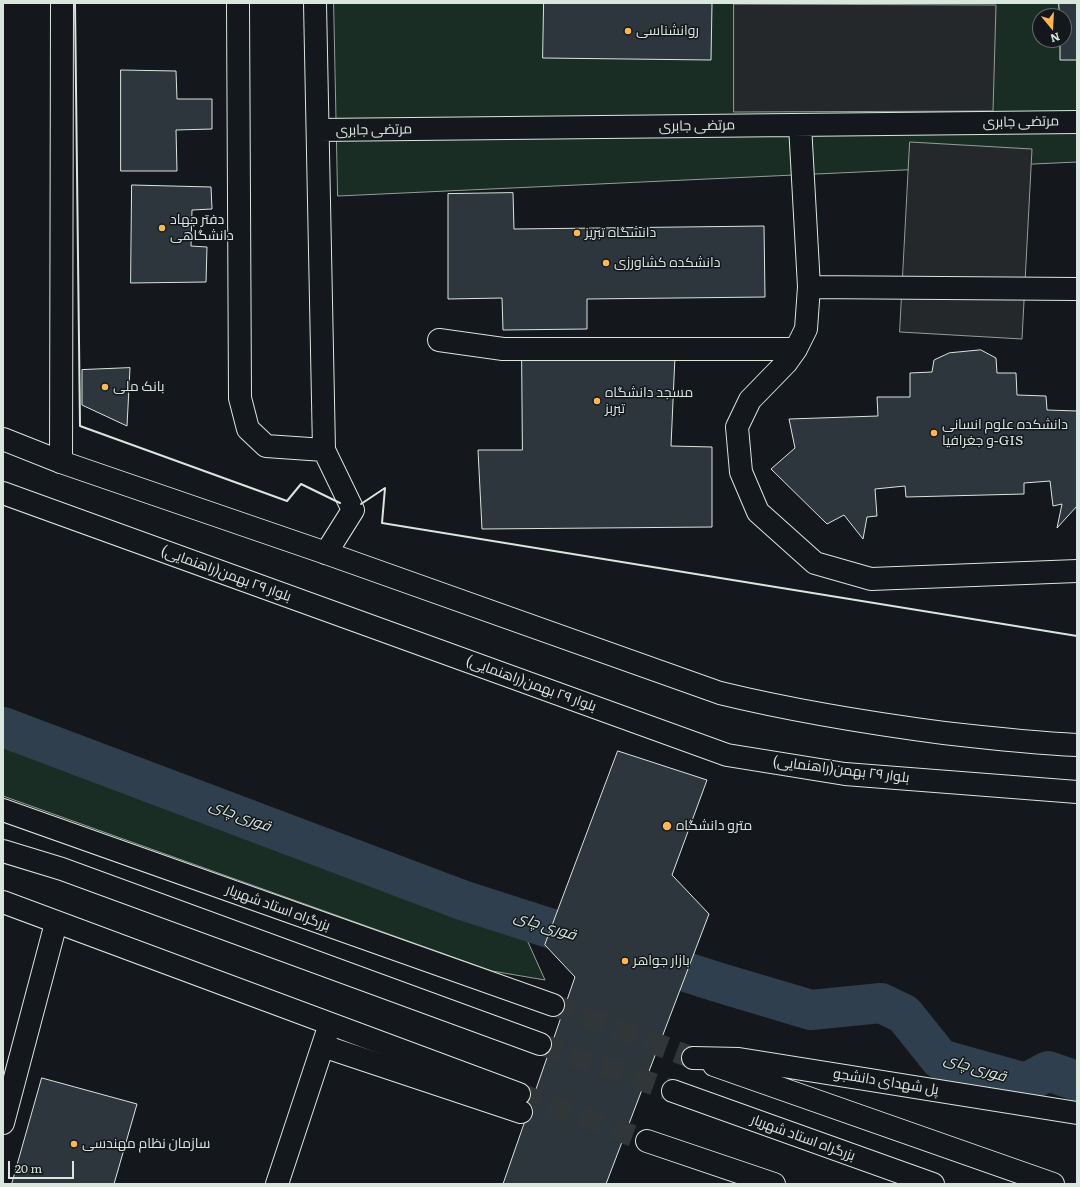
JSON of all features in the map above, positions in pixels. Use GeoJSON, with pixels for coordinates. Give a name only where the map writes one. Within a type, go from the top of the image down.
{"type":"FeatureCollection","features":[{"type":"Feature","properties":{"kind":"main road"},"geometry":{"type":"LineString","coordinates":[[61,462],[62,3]]}},
{"type":"Feature","properties":{"kind":"main road"},"geometry":{"type":"LineString","coordinates":[[238,3],[240,398],[248,429],[266,446],[324,450]]}},
{"type":"Feature","properties":{"kind":"main road"},"geometry":{"type":"LineString","coordinates":[[315,3],[324,450],[353,510],[326,553]]}},
{"type":"Feature","properties":{"kind":"main road","name":"مرتضی جابری"},"geometry":{"type":"LineString","coordinates":[[318,130],[1077,122]]}},
{"type":"Feature","properties":{"kind":"main road"},"geometry":{"type":"LineString","coordinates":[[800,125],[809,287],[806,329],[796,349],[786,363],[750,400],[736,427],[741,472],[758,512],[815,563],[871,580],[1077,571]]}},
{"type":"Feature","properties":{"kind":"main road"},"geometry":{"type":"LineString","coordinates":[[809,287],[1077,289]]}},
{"type":"Feature","properties":{"kind":"main road"},"geometry":{"type":"LineString","coordinates":[[439,340],[503,349],[796,349]]}},
{"type":"Feature","properties":{"kind":"main road"},"geometry":{"type":"LineString","coordinates":[[3,439],[61,462],[326,553],[720,693],[769,705],[884,725],[1001,740],[1077,745]]}},
{"type":"Feature","properties":{"kind":"main road","name":"بلوار ٢٩ بهمن(راهنمایی)"},"geometry":{"type":"LineString","coordinates":[[3,493],[727,755],[845,774],[1077,792]]}},
{"type":"Feature","properties":{"kind":"main road","name":"بزرگراه استاد شهریار"},"geometry":{"type":"LineString","coordinates":[[3,810],[553,1006]]}},
{"type":"Feature","properties":{"kind":"main road"},"geometry":{"type":"LineString","coordinates":[[3,851],[62,869],[540,1044]]}},
{"type":"Feature","properties":{"kind":"main road"},"geometry":{"type":"LineString","coordinates":[[3,902],[330,1024],[520,1103],[323,1046]]}},
{"type":"Feature","properties":{"kind":"main road"},"geometry":{"type":"LineString","coordinates":[[3,1123],[56,923]]}},
{"type":"Feature","properties":{"kind":"main road"},"geometry":{"type":"LineString","coordinates":[[277,1184],[330,1024]]}},
{"type":"Feature","properties":{"kind":"main road","name":"پل شهدای دانشجو"},"geometry":{"type":"LineString","coordinates":[[1053,1184],[693,1058],[739,1059],[1077,1113]]}},
{"type":"Feature","properties":{"kind":"main road","name":"بزرگراه استاد شهریار"},"geometry":{"type":"LineString","coordinates":[[673,1091],[933,1184]]}},
{"type":"Feature","properties":{"kind":"main road"},"geometry":{"type":"LineString","coordinates":[[647,1141],[741,1178],[774,1184]]}},
{"type":"Feature","properties":{"kind":"green space"},"geometry":{"type":"Polygon","coordinates":[[[334,3],[1077,3],[1077,162],[338,196],[334,3]]]}},
{"type":"Feature","properties":{"kind":"green space"},"geometry":{"type":"Polygon","coordinates":[[[3,738],[523,931],[545,980],[492,971],[3,796],[3,738]]]}},
{"type":"Feature","properties":{"kind":"shaded area"},"geometry":{"type":"Polygon","coordinates":[[[734,4],[996,5],[993,111],[734,112],[734,4]]]}},
{"type":"Feature","properties":{"kind":"shaded area"},"geometry":{"type":"Polygon","coordinates":[[[910,142],[1032,149],[1022,339],[900,332],[910,142]]]}},
{"type":"Feature","properties":{"kind":"building","name":"روانشناسی"},"geometry":{"type":"Polygon","coordinates":[[[544,3],[712,3],[711,60],[543,58],[544,3]]]}},
{"type":"Feature","properties":{"kind":"building"},"geometry":{"type":"Polygon","coordinates":[[[1059,3],[1077,3],[1077,60],[1060,60],[1060,48],[1072,48],[1072,8],[1059,8],[1059,3]]]}},
{"type":"Feature","properties":{"kind":"building","name":"دفتر جهاد دانشگاهی"},"geometry":{"type":"Polygon","coordinates":[[[121,70],[176,71],[177,99],[212,99],[212,129],[176,130],[177,171],[121,171],[121,70]]]}},
{"type":"Feature","properties":{"kind":"building","name":"دفتر جهاد دانشگاهی"},"geometry":{"type":"Polygon","coordinates":[[[132,185],[211,187],[212,209],[192,210],[191,246],[207,247],[206,282],[131,283],[132,185]]]}},
{"type":"Feature","properties":{"kind":"building","name":"دانشکده کشاورزی"},"geometry":{"type":"Polygon","coordinates":[[[513,193],[514,229],[764,226],[765,297],[587,299],[587,329],[503,330],[502,298],[448,299],[448,194],[513,193]]]}},
{"type":"Feature","properties":{"kind":"building","name":"دانشکده علوم انسانی و جغرافیا-GIS"},"geometry":{"type":"Polygon","coordinates":[[[981,350],[996,358],[997,373],[1016,373],[1017,395],[1046,396],[1047,410],[1077,411],[1077,506],[1057,528],[1062,504],[1053,506],[1050,481],[1024,483],[1024,494],[906,497],[905,486],[875,489],[877,516],[867,517],[863,539],[844,515],[827,524],[771,469],[795,448],[789,419],[878,416],[877,397],[910,397],[910,373],[932,372],[934,360],[949,353],[981,350]]]}},
{"type":"Feature","properties":{"kind":"building","name":"مسجد دانشگاه تبربز"},"geometry":{"type":"Polygon","coordinates":[[[522,354],[675,356],[671,446],[712,447],[712,527],[482,529],[478,450],[522,450],[522,354]]]}},
{"type":"Feature","properties":{"kind":"building","name":"بانک ملی"},"geometry":{"type":"Polygon","coordinates":[[[130,368],[127,426],[82,405],[82,370],[130,368]]]}},
{"type":"Feature","properties":{"kind":"building","name":"بازار جواهر"},"geometry":{"type":"Polygon","coordinates":[[[618,751],[707,780],[672,875],[709,914],[606,1184],[503,1184],[575,977],[545,945],[618,751]]]}},
{"type":"Feature","properties":{"kind":"building","name":"سازمان نظام مهندسی"},"geometry":{"type":"Polygon","coordinates":[[[42,1078],[137,1104],[114,1184],[12,1184],[42,1078]]]}},
{"type":"Feature","properties":{"kind":"waterway","name":"قوری چای"},"geometry":{"type":"LineString","coordinates":[[3,727],[462,900],[717,982],[811,1010],[881,1003],[904,1014],[940,1059],[1026,1083],[1048,1071],[1077,1081]]}},
{"type":"Feature","properties":{"kind":"tunnel"},"geometry":{"type":"LineString","coordinates":[[553,1005],[693,1058]]}},
{"type":"Feature","properties":{"kind":"tunnel"},"geometry":{"type":"LineString","coordinates":[[540,1044],[673,1091]]}},
{"type":"Feature","properties":{"kind":"tunnel"},"geometry":{"type":"LineString","coordinates":[[519,1094],[647,1141]]}},
{"type":"Feature","properties":{"kind":"wall"},"geometry":{"type":"LineString","coordinates":[[75,3],[80,426],[287,501],[301,484],[340,503]]}},
{"type":"Feature","properties":{"kind":"wall"},"geometry":{"type":"LineString","coordinates":[[361,504],[385,488],[382,523],[1077,636]]}},
{"type":"Feature","properties":{"kind":"place","name":"روانشناسی"},"geometry":{"type":"Point","coordinates":[628,31]}},
{"type":"Feature","properties":{"kind":"place","name":"دفتر جهاد دانشگاهی"},"geometry":{"type":"Point","coordinates":[162,228]}},
{"type":"Feature","properties":{"kind":"place","name":"دانشگاه تبریز"},"geometry":{"type":"Point","coordinates":[577,233]}},
{"type":"Feature","properties":{"kind":"place","name":"دانشکده کشاورزی"},"geometry":{"type":"Point","coordinates":[606,263]}},
{"type":"Feature","properties":{"kind":"place","name":"بانک ملی"},"geometry":{"type":"Point","coordinates":[105,387]}},
{"type":"Feature","properties":{"kind":"place","name":"مسجد دانشگاه تبربز"},"geometry":{"type":"Point","coordinates":[597,401]}},
{"type":"Feature","properties":{"kind":"place","name":"دانشکده علوم انسانی و جغرافیا-GIS"},"geometry":{"type":"Point","coordinates":[934,433]}},
{"type":"Feature","properties":{"kind":"place","name":"مترو دانشگاه"},"geometry":{"type":"Point","coordinates":[667,826]}},
{"type":"Feature","properties":{"kind":"place","name":"بازار جواهر"},"geometry":{"type":"Point","coordinates":[625,961]}},
{"type":"Feature","properties":{"kind":"place","name":"سازمان نظام مهندسی"},"geometry":{"type":"Point","coordinates":[74,1144]}}]}
